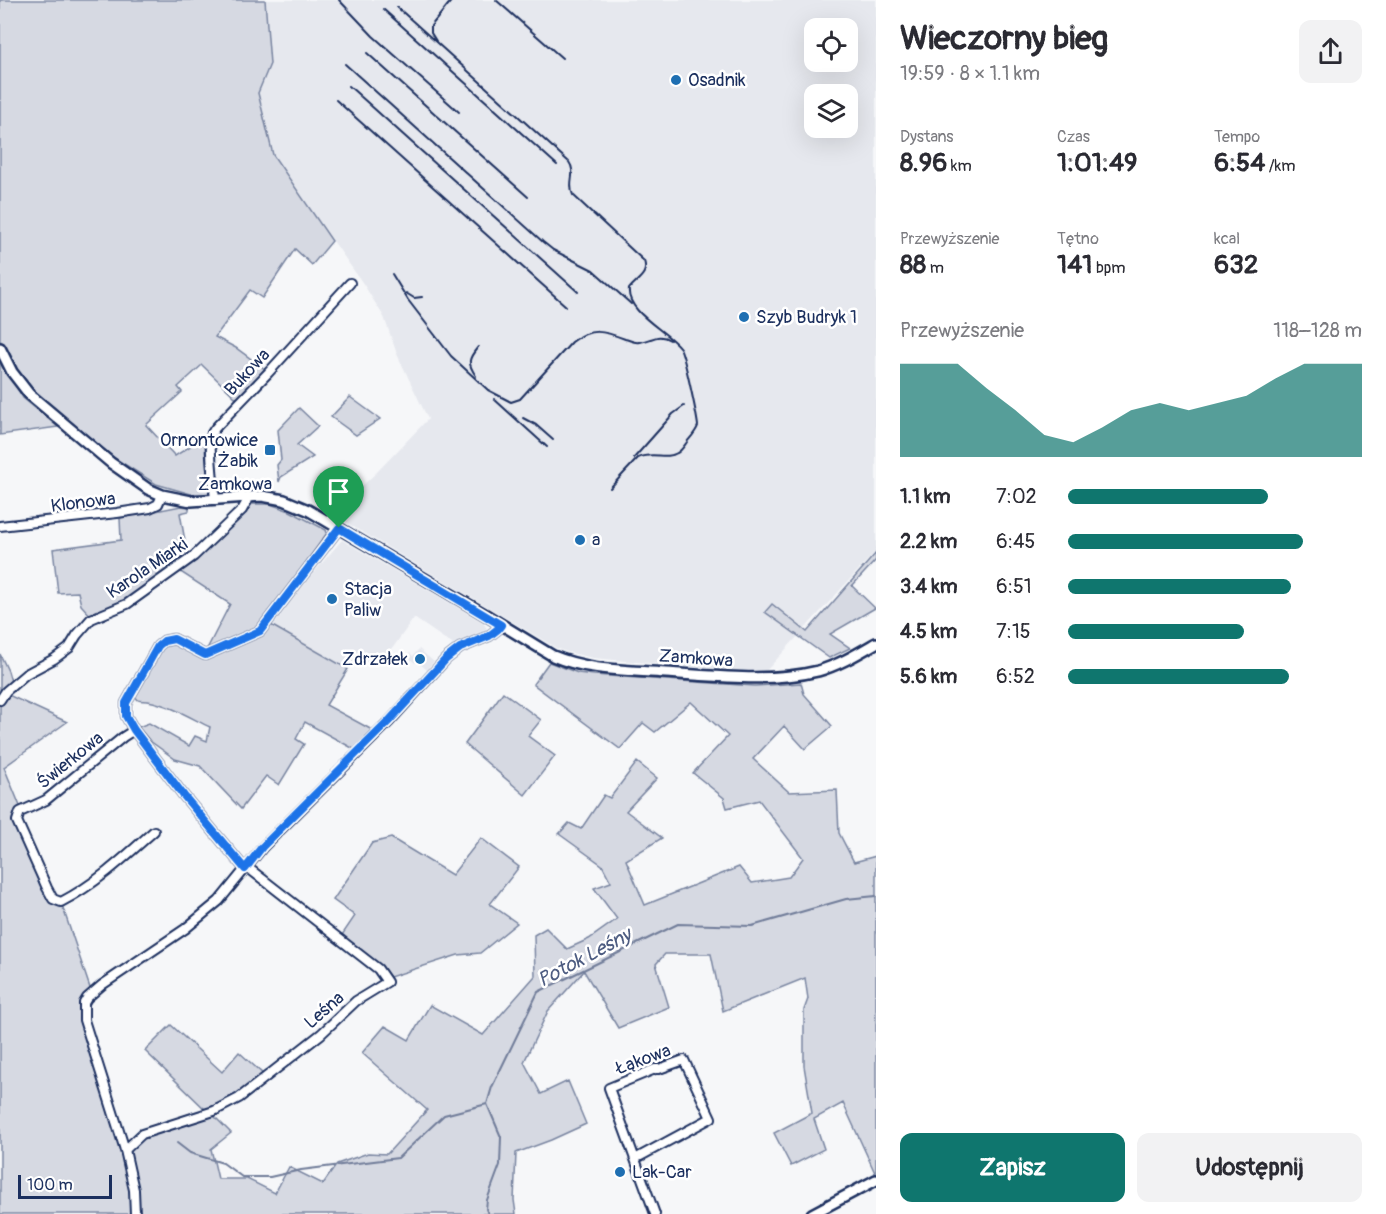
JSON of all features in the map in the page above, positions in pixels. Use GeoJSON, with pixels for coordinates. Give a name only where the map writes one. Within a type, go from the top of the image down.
{"type":"FeatureCollection","features":[{"type":"Feature","properties":{"kind":"street","name":"Bukowa"},"geometry":{"type":"LineString","coordinates":[[215,500],[212,432],[350,283]]}},
{"type":"Feature","properties":{"kind":"street","name":"Zamkowa"},"geometry":{"type":"LineString","coordinates":[[0,348],[12,372],[29,394],[111,463],[148,489],[162,495],[191,501],[248,496],[272,497],[296,504],[553,656],[576,665],[734,677],[780,676],[817,671],[843,662],[876,643]]}},
{"type":"Feature","properties":{"kind":"street","name":"Klonowa"},"geometry":{"type":"LineString","coordinates":[[0,526],[150,508],[158,504],[162,495]]}},
{"type":"Feature","properties":{"kind":"street","name":"Karola Miarki"},"geometry":{"type":"LineString","coordinates":[[0,700],[6,691],[26,674],[69,648],[91,619],[127,604],[194,556],[242,510],[248,496]]}},
{"type":"Feature","properties":{"kind":"street"},"geometry":{"type":"LineString","coordinates":[[246,868],[184,796],[134,730],[126,716],[126,703],[158,646],[164,641],[174,639],[205,655],[260,631],[339,528]]}},
{"type":"Feature","properties":{"kind":"street"},"geometry":{"type":"LineString","coordinates":[[135,1214],[134,1190],[125,1150],[84,1020],[84,1003],[87,998],[102,985],[202,916],[219,901],[267,842],[388,722],[446,659],[460,648],[489,636],[501,625]]}},
{"type":"Feature","properties":{"kind":"street","name":"Świerkowa"},"geometry":{"type":"LineString","coordinates":[[134,730],[46,800],[20,812],[17,820],[47,888],[53,898],[61,902],[113,868],[154,831]]}},
{"type":"Feature","properties":{"kind":"street","name":"Leśna"},"geometry":{"type":"LineString","coordinates":[[125,1150],[142,1134],[214,1111],[239,1098],[321,1034],[356,1001],[387,982],[378,969],[246,868]]}},
{"type":"Feature","properties":{"kind":"street","name":"Łąkowa"},"geometry":{"type":"LineString","coordinates":[[635,1159],[711,1118],[684,1060],[609,1088],[655,1214]]}},
{"type":"Feature","properties":{"kind":"street"},"geometry":{"type":"LineString","coordinates":[[812,1214],[876,1180]]}},
{"type":"Feature","properties":{"kind":"shaded area"},"geometry":{"type":"Polygon","coordinates":[[[0,0],[265,0],[270,64],[258,93],[273,155],[332,241],[312,265],[295,249],[262,298],[250,290],[215,337],[236,348],[266,370],[237,399],[202,365],[178,387],[182,392],[146,425],[175,456],[206,436],[211,489],[208,494],[191,494],[156,484],[116,459],[33,393],[16,371],[0,340],[0,0]]]}},
{"type":"Feature","properties":{"kind":"shaded area"},"geometry":{"type":"Polygon","coordinates":[[[265,0],[876,0],[876,551],[765,672],[593,658],[558,649],[332,514],[428,419],[397,354],[384,317],[273,155],[258,93],[270,64],[265,0]]]}},
{"type":"Feature","properties":{"kind":"shaded area"},"geometry":{"type":"Polygon","coordinates":[[[0,360],[23,398],[58,427],[0,435],[0,360]]]}},
{"type":"Feature","properties":{"kind":"shaded area"},"geometry":{"type":"Polygon","coordinates":[[[350,397],[380,419],[356,435],[331,417],[350,397]]]}},
{"type":"Feature","properties":{"kind":"shaded area"},"geometry":{"type":"Polygon","coordinates":[[[299,408],[318,426],[297,445],[313,457],[281,477],[279,482],[277,465],[281,460],[278,430],[299,408]]]}},
{"type":"Feature","properties":{"kind":"shaded area"},"geometry":{"type":"Polygon","coordinates":[[[252,504],[270,504],[290,511],[326,530],[327,533],[258,629],[206,651],[230,604],[179,571],[198,558],[252,504]]]}},
{"type":"Feature","properties":{"kind":"shaded area"},"geometry":{"type":"Polygon","coordinates":[[[181,506],[189,507],[189,511],[180,513],[188,558],[123,604],[92,617],[81,605],[78,592],[58,593],[53,549],[121,540],[120,518],[181,506]]]}},
{"type":"Feature","properties":{"kind":"shaded area"},"geometry":{"type":"Polygon","coordinates":[[[342,540],[483,622],[487,629],[455,646],[414,618],[389,653],[348,669],[269,624],[342,540]]]}},
{"type":"Feature","properties":{"kind":"shaded area"},"geometry":{"type":"Polygon","coordinates":[[[876,553],[876,560],[852,586],[875,608],[830,634],[850,648],[829,658],[765,612],[772,604],[807,632],[876,553]]]}},
{"type":"Feature","properties":{"kind":"shaded area"},"geometry":{"type":"Polygon","coordinates":[[[269,624],[348,669],[326,705],[374,731],[354,749],[305,722],[296,739],[304,744],[279,785],[266,776],[241,809],[200,766],[175,759],[150,741],[138,727],[149,723],[189,746],[195,736],[207,741],[210,727],[164,705],[138,700],[134,694],[158,651],[166,644],[173,642],[201,657],[269,624]]]}},
{"type":"Feature","properties":{"kind":"shaded area","name":"Zdrzałek"},"geometry":{"type":"Polygon","coordinates":[[[419,649],[434,662],[427,670],[407,656],[410,653],[413,656],[419,649]]]}},
{"type":"Feature","properties":{"kind":"shaded area"},"geometry":{"type":"Polygon","coordinates":[[[0,654],[12,685],[6,694],[67,722],[4,767],[22,811],[17,821],[47,888],[61,902],[92,994],[83,1010],[124,1149],[142,1134],[213,1115],[231,1133],[211,1149],[218,1179],[247,1179],[275,1193],[289,1167],[323,1184],[337,1164],[368,1153],[387,1154],[427,1110],[362,1053],[385,1026],[409,1040],[430,1005],[483,1035],[535,976],[534,935],[546,928],[567,949],[589,939],[617,919],[594,888],[611,882],[602,865],[559,834],[569,823],[581,829],[604,795],[610,798],[637,762],[657,778],[626,811],[662,838],[626,860],[645,905],[739,867],[752,883],[789,877],[803,858],[759,800],[727,808],[724,798],[693,773],[728,736],[691,702],[655,732],[643,723],[620,749],[533,684],[549,662],[578,673],[594,675],[755,686],[801,683],[804,694],[832,726],[805,749],[784,726],[753,759],[789,792],[837,790],[839,833],[854,862],[876,856],[876,1175],[843,1103],[814,1119],[824,1149],[791,1166],[774,1133],[812,1113],[804,1066],[804,1010],[808,999],[805,978],[723,1011],[711,954],[665,954],[656,964],[669,1007],[618,1028],[584,971],[548,1011],[524,1062],[541,1094],[568,1081],[586,1124],[516,1153],[514,1200],[516,1214],[0,1214],[0,654]]]}},
{"type":"Feature","properties":{"kind":"shaded area"},"geometry":{"type":"Polygon","coordinates":[[[503,692],[541,720],[528,736],[555,756],[525,795],[465,744],[503,692]]]}},
{"type":"Feature","properties":{"kind":"shaded area"},"geometry":{"type":"Polygon","coordinates":[[[391,838],[452,875],[481,838],[519,867],[490,904],[517,923],[480,953],[458,955],[390,977],[342,935],[355,916],[333,900],[372,843],[391,838]]]}},
{"type":"Feature","properties":{"kind":"shaded area"},"geometry":{"type":"Polygon","coordinates":[[[171,1025],[222,1072],[239,1052],[264,1075],[237,1096],[207,1111],[145,1051],[171,1025]]]}},
{"type":"Feature","properties":{"kind":"waterway","name":"Potok Leśny"},"geometry":{"type":"LineString","coordinates":[[177,1143],[190,1153],[223,1163],[242,1177],[270,1177],[301,1170],[398,1158],[444,1115],[487,1104],[492,1087],[538,992],[678,924],[752,926],[846,899],[876,896]]}},
{"type":"Feature","properties":{"kind":"waterway"},"geometry":{"type":"LineString","coordinates":[[487,1104],[501,1137],[500,1165],[487,1200],[488,1214]]}},
{"type":"Feature","properties":{"kind":"railway"},"geometry":{"type":"LineString","coordinates":[[339,0],[373,36],[459,112]]}},
{"type":"Feature","properties":{"kind":"railway"},"geometry":{"type":"LineString","coordinates":[[436,41],[431,33],[431,26],[452,0]]}},
{"type":"Feature","properties":{"kind":"railway"},"geometry":{"type":"LineString","coordinates":[[496,0],[562,58]]}},
{"type":"Feature","properties":{"kind":"railway"},"geometry":{"type":"LineString","coordinates":[[397,7],[569,162],[572,170],[571,191],[573,195],[644,261],[644,273],[629,289],[630,297],[640,313],[680,348],[698,426],[678,452],[668,456],[648,455],[638,458],[610,488]]}},
{"type":"Feature","properties":{"kind":"railway"},"geometry":{"type":"LineString","coordinates":[[383,9],[557,165]]}},
{"type":"Feature","properties":{"kind":"railway"},"geometry":{"type":"LineString","coordinates":[[367,53],[528,197]]}},
{"type":"Feature","properties":{"kind":"railway"},"geometry":{"type":"LineString","coordinates":[[345,64],[543,242],[553,250],[593,270],[631,304]]}},
{"type":"Feature","properties":{"kind":"railway"},"geometry":{"type":"LineString","coordinates":[[349,86],[578,292]]}},
{"type":"Feature","properties":{"kind":"railway"},"geometry":{"type":"LineString","coordinates":[[336,100],[566,306]]}},
{"type":"Feature","properties":{"kind":"railway"},"geometry":{"type":"LineString","coordinates":[[392,274],[408,300],[451,356],[488,390],[511,402],[520,399],[572,342],[585,334],[604,332],[635,342],[658,337],[670,340]]}},
{"type":"Feature","properties":{"kind":"railway"},"geometry":{"type":"LineString","coordinates":[[406,293],[414,298],[422,297]]}},
{"type":"Feature","properties":{"kind":"railway"},"geometry":{"type":"LineString","coordinates":[[476,376],[470,361],[478,347]]}},
{"type":"Feature","properties":{"kind":"railway"},"geometry":{"type":"LineString","coordinates":[[494,399],[547,447]]}},
{"type":"Feature","properties":{"kind":"railway"},"geometry":{"type":"LineString","coordinates":[[634,458],[673,414],[684,406]]}},
{"type":"Feature","properties":{"kind":"railway"},"geometry":{"type":"LineString","coordinates":[[523,418],[536,425],[553,440]]}},
{"type":"Feature","properties":{"kind":"place","name":"Osadnik"},"geometry":{"type":"Point","coordinates":[676,80]}},
{"type":"Feature","properties":{"kind":"place","name":"Szyb Budryk 1"},"geometry":{"type":"Point","coordinates":[744,317]}},
{"type":"Feature","properties":{"kind":"place","name":"Ornontowice Żabik"},"geometry":{"type":"Point","coordinates":[270,450]}},
{"type":"Feature","properties":{"kind":"place","name":"a"},"geometry":{"type":"Point","coordinates":[580,540]}},
{"type":"Feature","properties":{"kind":"place","name":"Stacja Paliw"},"geometry":{"type":"Point","coordinates":[332,599]}},
{"type":"Feature","properties":{"kind":"place","name":"Zdrzałek"},"geometry":{"type":"Point","coordinates":[420,659]}},
{"type":"Feature","properties":{"kind":"place","name":"Lak-Car"},"geometry":{"type":"Point","coordinates":[620,1172]}},
{"type":"Feature","properties":{"kind":"route"},"geometry":{"type":"LineString","coordinates":[[339,528],[501,625],[489,636],[460,648],[446,659],[388,722],[262,847],[245,869],[184,796],[134,730],[126,716],[126,703],[158,646],[164,641],[174,639],[205,655],[260,631],[339,528]]}}]}
